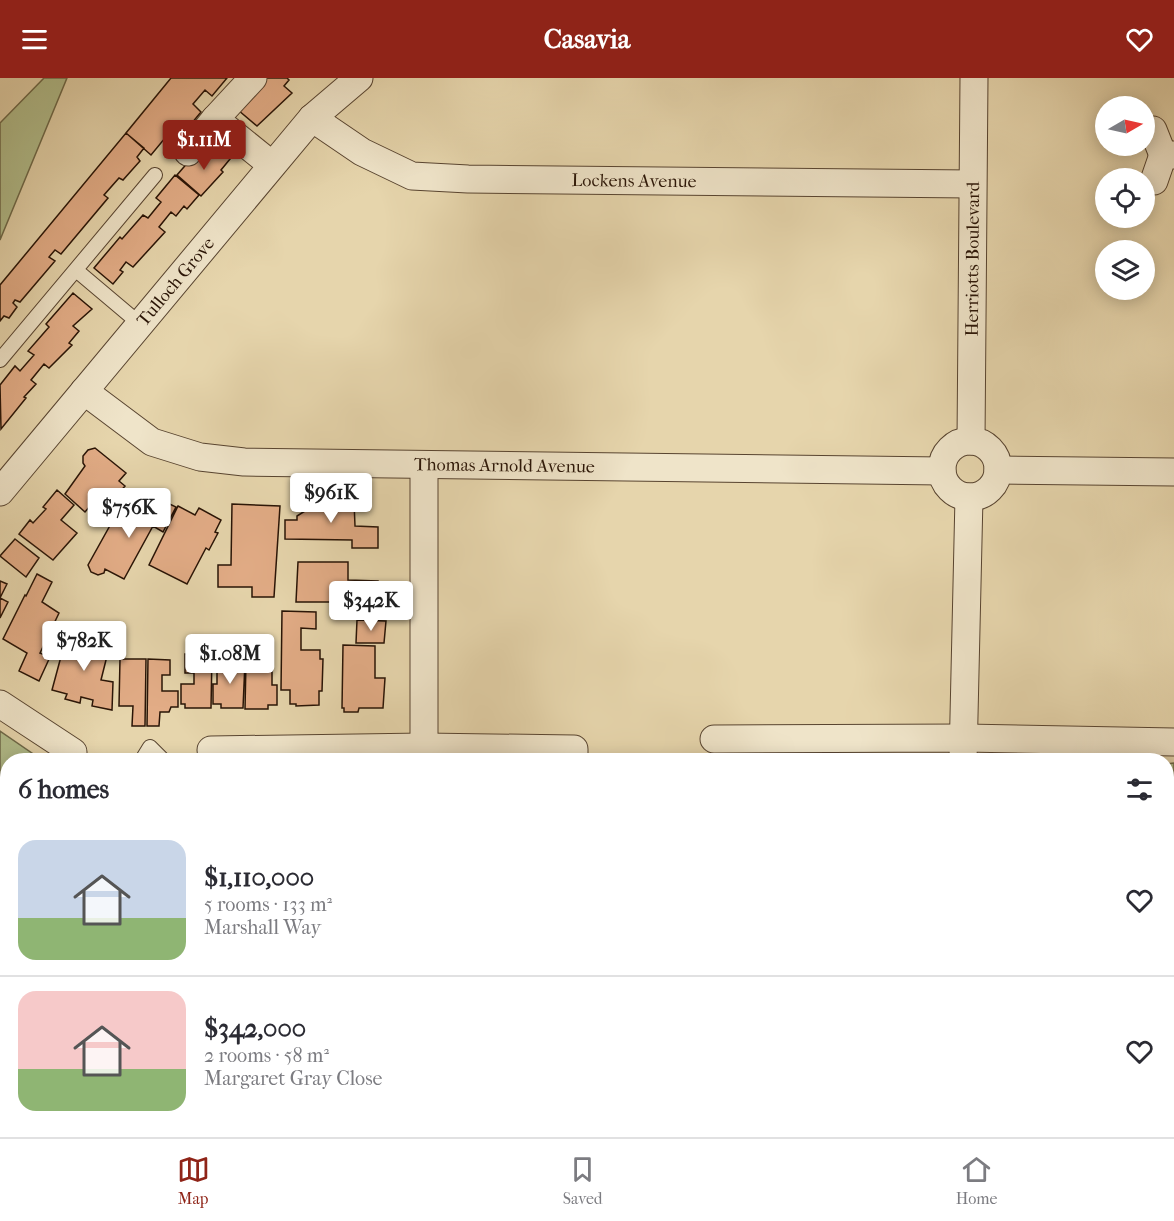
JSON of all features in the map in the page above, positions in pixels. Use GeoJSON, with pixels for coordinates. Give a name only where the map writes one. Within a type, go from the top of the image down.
{"type":"FeatureCollection","features":[{"type":"Feature","properties":{"kind":"street"},"geometry":{"type":"LineString","coordinates":[[188,152],[253,78]]}},
{"type":"Feature","properties":{"kind":"street","name":"Tulloch Grove"},"geometry":{"type":"LineString","coordinates":[[4,478],[84,391],[312,118],[359,78]]}},
{"type":"Feature","properties":{"kind":"street","name":"Herriotts Boulevard"},"geometry":{"type":"LineString","coordinates":[[971,441],[974,78]]}},
{"type":"Feature","properties":{"kind":"street","name":"Lockens Avenue"},"geometry":{"type":"LineString","coordinates":[[312,118],[362,152],[412,176],[468,179],[972,184]]}},
{"type":"Feature","properties":{"kind":"street"},"geometry":{"type":"LineString","coordinates":[[215,119],[272,165]]}},
{"type":"Feature","properties":{"kind":"street"},"geometry":{"type":"LineString","coordinates":[[1155,133],[1169,155],[1155,179]]}},
{"type":"Feature","properties":{"kind":"street","name":"Thomas Arnold Avenue"},"geometry":{"type":"LineString","coordinates":[[84,391],[152,442],[200,457],[244,462],[942,471]]}},
{"type":"Feature","properties":{"kind":"street"},"geometry":{"type":"LineString","coordinates":[[971,441],[990,450],[996,459],[998,470],[989,490],[980,496],[969,497],[959,495],[950,489],[944,481],[942,471],[943,461],[953,446],[971,441]]}},
{"type":"Feature","properties":{"kind":"street"},"geometry":{"type":"LineString","coordinates":[[424,465],[424,747]]}},
{"type":"Feature","properties":{"kind":"street"},"geometry":{"type":"LineString","coordinates":[[998,470],[1174,472]]}},
{"type":"Feature","properties":{"kind":"street"},"geometry":{"type":"LineString","coordinates":[[964,749],[969,497]]}},
{"type":"Feature","properties":{"kind":"street"},"geometry":{"type":"LineString","coordinates":[[0,704],[73,753]]}},
{"type":"Feature","properties":{"kind":"street"},"geometry":{"type":"LineString","coordinates":[[714,739],[964,749],[1174,742]]}},
{"type":"Feature","properties":{"kind":"street"},"geometry":{"type":"LineString","coordinates":[[207,753],[424,747],[574,748],[574,753]]}},
{"type":"Feature","properties":{"kind":"lane"},"geometry":{"type":"LineString","coordinates":[[0,360],[155,175]]}},
{"type":"Feature","properties":{"kind":"lane"},"geometry":{"type":"LineString","coordinates":[[76,270],[140,324]]}},
{"type":"Feature","properties":{"kind":"lane"},"geometry":{"type":"LineString","coordinates":[[146,753],[150,747],[156,753]]}},
{"type":"Feature","properties":{"kind":"green space"},"geometry":{"type":"Polygon","coordinates":[[[44,78],[67,78],[0,240],[0,123],[44,78]]]}},
{"type":"Feature","properties":{"kind":"green space"},"geometry":{"type":"Polygon","coordinates":[[[0,731],[32,753],[0,753],[0,731]]]}},
{"type":"Feature","properties":{"kind":"building"},"geometry":{"type":"Polygon","coordinates":[[[171,78],[227,78],[212,96],[205,90],[193,104],[201,112],[173,146],[165,138],[151,155],[126,133],[171,78]]]}},
{"type":"Feature","properties":{"kind":"building"},"geometry":{"type":"Polygon","coordinates":[[[265,78],[287,78],[289,80],[284,86],[292,93],[257,126],[238,110],[265,78]]]}},
{"type":"Feature","properties":{"kind":"building"},"geometry":{"type":"Polygon","coordinates":[[[126,133],[144,148],[137,157],[140,161],[123,180],[119,178],[104,195],[108,198],[61,254],[55,250],[49,257],[55,261],[20,302],[15,300],[13,303],[17,307],[9,318],[4,316],[0,321],[0,285],[126,133]]]}},
{"type":"Feature","properties":{"kind":"building"},"geometry":{"type":"Polygon","coordinates":[[[217,147],[230,159],[221,170],[223,172],[201,196],[177,175],[196,153],[205,161],[217,147]]]}},
{"type":"Feature","properties":{"kind":"building"},"geometry":{"type":"Polygon","coordinates":[[[175,175],[199,195],[187,209],[184,206],[176,216],[171,212],[159,227],[165,232],[133,267],[126,262],[120,270],[123,272],[113,284],[94,268],[120,237],[122,239],[143,215],[148,218],[161,202],[156,198],[175,175]]]}},
{"type":"Feature","properties":{"kind":"building"},"geometry":{"type":"Polygon","coordinates":[[[73,293],[92,309],[73,326],[79,331],[69,343],[72,345],[49,368],[44,364],[31,380],[36,384],[1,429],[0,385],[15,366],[20,371],[34,355],[28,351],[49,327],[46,324],[73,293]]]}},
{"type":"Feature","properties":{"kind":"building"},"geometry":{"type":"Polygon","coordinates":[[[95,448],[126,473],[119,481],[125,486],[112,501],[107,497],[101,504],[96,499],[85,512],[65,494],[85,466],[83,456],[88,450],[95,448]]]}},
{"type":"Feature","properties":{"kind":"building"},"geometry":{"type":"Polygon","coordinates":[[[57,490],[74,505],[61,520],[77,533],[53,560],[19,534],[30,520],[33,523],[46,509],[43,507],[57,490]]]}},
{"type":"Feature","properties":{"kind":"building"},"geometry":{"type":"Polygon","coordinates":[[[155,497],[176,507],[163,532],[153,526],[124,579],[105,569],[104,573],[98,575],[91,572],[88,565],[117,513],[129,519],[134,511],[143,516],[155,497]]]}},
{"type":"Feature","properties":{"kind":"building"},"geometry":{"type":"Polygon","coordinates":[[[305,500],[354,501],[355,526],[378,527],[378,548],[352,548],[352,540],[285,539],[285,520],[297,520],[297,516],[305,511],[305,500]]]}},
{"type":"Feature","properties":{"kind":"building"},"geometry":{"type":"Polygon","coordinates":[[[232,504],[280,506],[274,597],[252,597],[252,587],[218,587],[218,565],[231,565],[232,504]]]}},
{"type":"Feature","properties":{"kind":"building"},"geometry":{"type":"Polygon","coordinates":[[[178,506],[195,515],[199,508],[221,520],[215,532],[218,533],[209,550],[206,548],[187,584],[149,565],[178,506]]]}},
{"type":"Feature","properties":{"kind":"building"},"geometry":{"type":"Polygon","coordinates":[[[15,539],[39,558],[26,577],[0,556],[15,539]]]}},
{"type":"Feature","properties":{"kind":"building"},"geometry":{"type":"Polygon","coordinates":[[[298,562],[348,562],[348,580],[378,581],[377,602],[296,602],[298,562]]]}},
{"type":"Feature","properties":{"kind":"building"},"geometry":{"type":"Polygon","coordinates":[[[37,574],[52,582],[42,602],[59,613],[40,653],[50,657],[39,681],[19,671],[27,653],[3,639],[37,574]]]}},
{"type":"Feature","properties":{"kind":"building"},"geometry":{"type":"Polygon","coordinates":[[[0,581],[7,584],[0,598],[0,581]]]}},
{"type":"Feature","properties":{"kind":"building"},"geometry":{"type":"Polygon","coordinates":[[[0,598],[8,602],[0,618],[0,598]]]}},
{"type":"Feature","properties":{"kind":"building"},"geometry":{"type":"Polygon","coordinates":[[[282,611],[316,612],[316,629],[301,628],[301,650],[320,650],[320,659],[323,659],[319,705],[290,704],[290,690],[281,690],[282,611]]]}},
{"type":"Feature","properties":{"kind":"building"},"geometry":{"type":"Polygon","coordinates":[[[357,620],[386,621],[384,643],[356,643],[357,620]]]}},
{"type":"Feature","properties":{"kind":"building"},"geometry":{"type":"Polygon","coordinates":[[[87,633],[94,634],[98,640],[96,645],[109,648],[101,680],[113,682],[112,710],[92,706],[93,700],[81,697],[80,703],[65,699],[67,694],[52,690],[66,638],[79,641],[87,633]]]}},
{"type":"Feature","properties":{"kind":"building"},"geometry":{"type":"Polygon","coordinates":[[[343,645],[375,646],[375,678],[385,678],[383,708],[359,708],[358,712],[344,712],[342,708],[343,645]]]}},
{"type":"Feature","properties":{"kind":"building"},"geometry":{"type":"Polygon","coordinates":[[[185,654],[212,655],[211,708],[185,708],[185,704],[181,704],[181,684],[194,684],[194,673],[185,673],[185,654]]]}},
{"type":"Feature","properties":{"kind":"building"},"geometry":{"type":"Polygon","coordinates":[[[120,659],[146,659],[145,726],[132,726],[133,706],[119,706],[120,659]]]}},
{"type":"Feature","properties":{"kind":"building"},"geometry":{"type":"Polygon","coordinates":[[[148,659],[170,660],[170,675],[162,675],[162,691],[178,691],[178,707],[171,707],[169,712],[160,712],[159,726],[147,726],[148,659]]]}},
{"type":"Feature","properties":{"kind":"building"},"geometry":{"type":"Polygon","coordinates":[[[217,662],[245,662],[243,708],[221,708],[221,704],[213,704],[213,684],[217,684],[217,662]]]}},
{"type":"Feature","properties":{"kind":"building"},"geometry":{"type":"Polygon","coordinates":[[[246,662],[272,663],[272,685],[277,685],[277,705],[268,705],[268,709],[245,709],[246,662]]]}}]}
